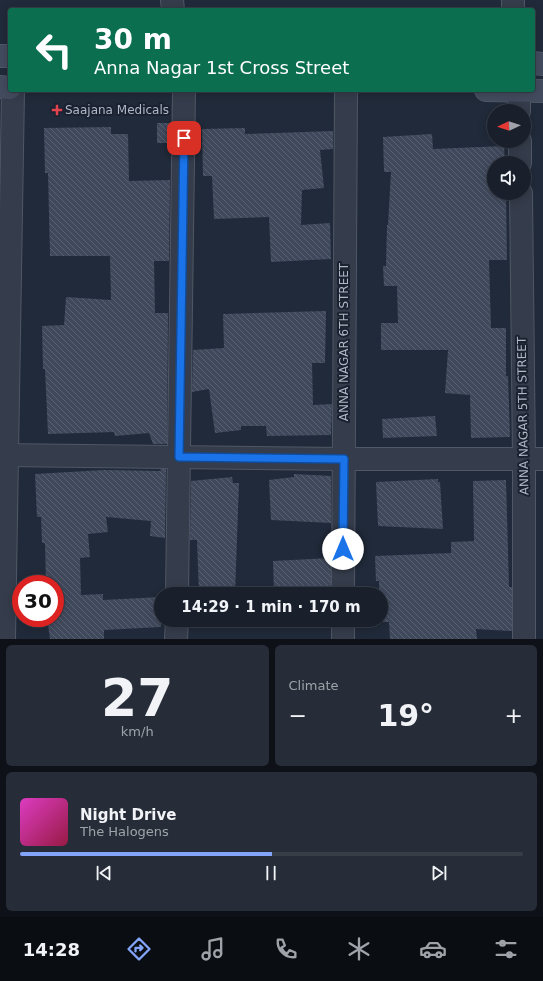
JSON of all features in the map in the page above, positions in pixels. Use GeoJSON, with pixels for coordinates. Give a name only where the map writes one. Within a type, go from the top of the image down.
{"type":"FeatureCollection","features":[{"type":"Feature","properties":{"kind":"main road"},"geometry":{"type":"LineString","coordinates":[[492,92],[519,101],[543,91]]}},
{"type":"Feature","properties":{"kind":"street"},"geometry":{"type":"LineString","coordinates":[[4,639],[3,455],[13,92]]}},
{"type":"Feature","properties":{"kind":"street"},"geometry":{"type":"LineString","coordinates":[[177,587],[184,92]]}},
{"type":"Feature","properties":{"kind":"street","name":"ANNA NAGAR 6TH STREET"},"geometry":{"type":"LineString","coordinates":[[343,587],[346,92]]}},
{"type":"Feature","properties":{"kind":"street","name":"ANNA NAGAR 5TH STREET"},"geometry":{"type":"LineString","coordinates":[[521,200],[534,459],[524,639]]}},
{"type":"Feature","properties":{"kind":"street"},"geometry":{"type":"LineString","coordinates":[[3,455],[344,459],[534,459]]}},
{"type":"Feature","properties":{"kind":"street"},"geometry":{"type":"LineString","coordinates":[[176,639],[177,627]]}},
{"type":"Feature","properties":{"kind":"street"},"geometry":{"type":"LineString","coordinates":[[343,627],[343,639]]}},
{"type":"Feature","properties":{"kind":"building"},"geometry":{"type":"Polygon","coordinates":[[[157,123],[171,123],[171,143],[157,143],[157,123]]]}},
{"type":"Feature","properties":{"kind":"building"},"geometry":{"type":"Polygon","coordinates":[[[111,127],[111,134],[128,134],[129,181],[170,180],[169,261],[154,261],[155,313],[168,313],[167,444],[153,444],[149,433],[115,436],[114,432],[48,434],[45,369],[43,369],[42,326],[64,325],[66,297],[111,300],[110,256],[50,256],[48,173],[45,173],[44,128],[111,127]]]}},
{"type":"Feature","properties":{"kind":"building"},"geometry":{"type":"Polygon","coordinates":[[[245,128],[245,134],[333,131],[333,149],[320,150],[324,188],[302,190],[301,225],[330,223],[331,259],[271,262],[269,217],[214,219],[212,176],[203,176],[202,129],[245,128]]]}},
{"type":"Feature","properties":{"kind":"building"},"geometry":{"type":"Polygon","coordinates":[[[432,134],[433,149],[487,147],[487,148],[504,148],[505,156],[487,156],[487,200],[506,200],[507,260],[489,260],[491,328],[506,328],[506,376],[508,376],[510,437],[471,438],[470,395],[445,393],[448,350],[381,350],[381,323],[398,323],[397,286],[384,286],[383,266],[386,266],[391,172],[384,172],[383,137],[432,134]]]}},
{"type":"Feature","properties":{"kind":"building"},"geometry":{"type":"Polygon","coordinates":[[[326,311],[325,363],[312,363],[313,405],[332,404],[331,435],[267,436],[266,426],[241,426],[241,430],[215,433],[209,389],[192,392],[193,350],[224,348],[223,314],[326,311]]]}},
{"type":"Feature","properties":{"kind":"building"},"geometry":{"type":"Polygon","coordinates":[[[435,416],[437,436],[383,438],[382,419],[435,416]]]}},
{"type":"Feature","properties":{"kind":"building"},"geometry":{"type":"Polygon","coordinates":[[[160,469],[166,469],[165,538],[150,536],[151,521],[106,517],[108,532],[88,534],[90,557],[80,558],[81,595],[103,594],[103,600],[154,597],[154,627],[161,627],[104,630],[104,639],[50,639],[48,627],[64,627],[64,575],[46,575],[45,543],[42,543],[41,517],[37,517],[35,474],[104,470],[161,471],[160,469]]]}},
{"type":"Feature","properties":{"kind":"building"},"geometry":{"type":"Polygon","coordinates":[[[294,474],[331,476],[331,523],[271,520],[269,480],[294,477],[294,474]]]}},
{"type":"Feature","properties":{"kind":"building"},"geometry":{"type":"Polygon","coordinates":[[[232,477],[233,483],[239,483],[235,587],[199,587],[197,540],[190,540],[191,481],[232,477]]]}},
{"type":"Feature","properties":{"kind":"building"},"geometry":{"type":"Polygon","coordinates":[[[438,479],[438,482],[440,482],[443,529],[378,526],[376,482],[438,479]]]}},
{"type":"Feature","properties":{"kind":"building"},"geometry":{"type":"Polygon","coordinates":[[[506,480],[509,587],[512,587],[512,631],[476,629],[477,639],[390,639],[388,622],[388,587],[379,587],[379,581],[376,581],[375,556],[451,553],[451,542],[474,541],[473,481],[506,480]]]}},
{"type":"Feature","properties":{"kind":"building"},"geometry":{"type":"Polygon","coordinates":[[[331,558],[331,587],[274,587],[273,561],[331,558]]]}},
{"type":"Feature","properties":{"kind":"place","name":"Saajana Medicals"},"geometry":{"type":"Point","coordinates":[57,110]}},
{"type":"Feature","properties":{"kind":"route"},"geometry":{"type":"LineString","coordinates":[[184,138],[179,457],[344,459],[343,549]]}}]}
